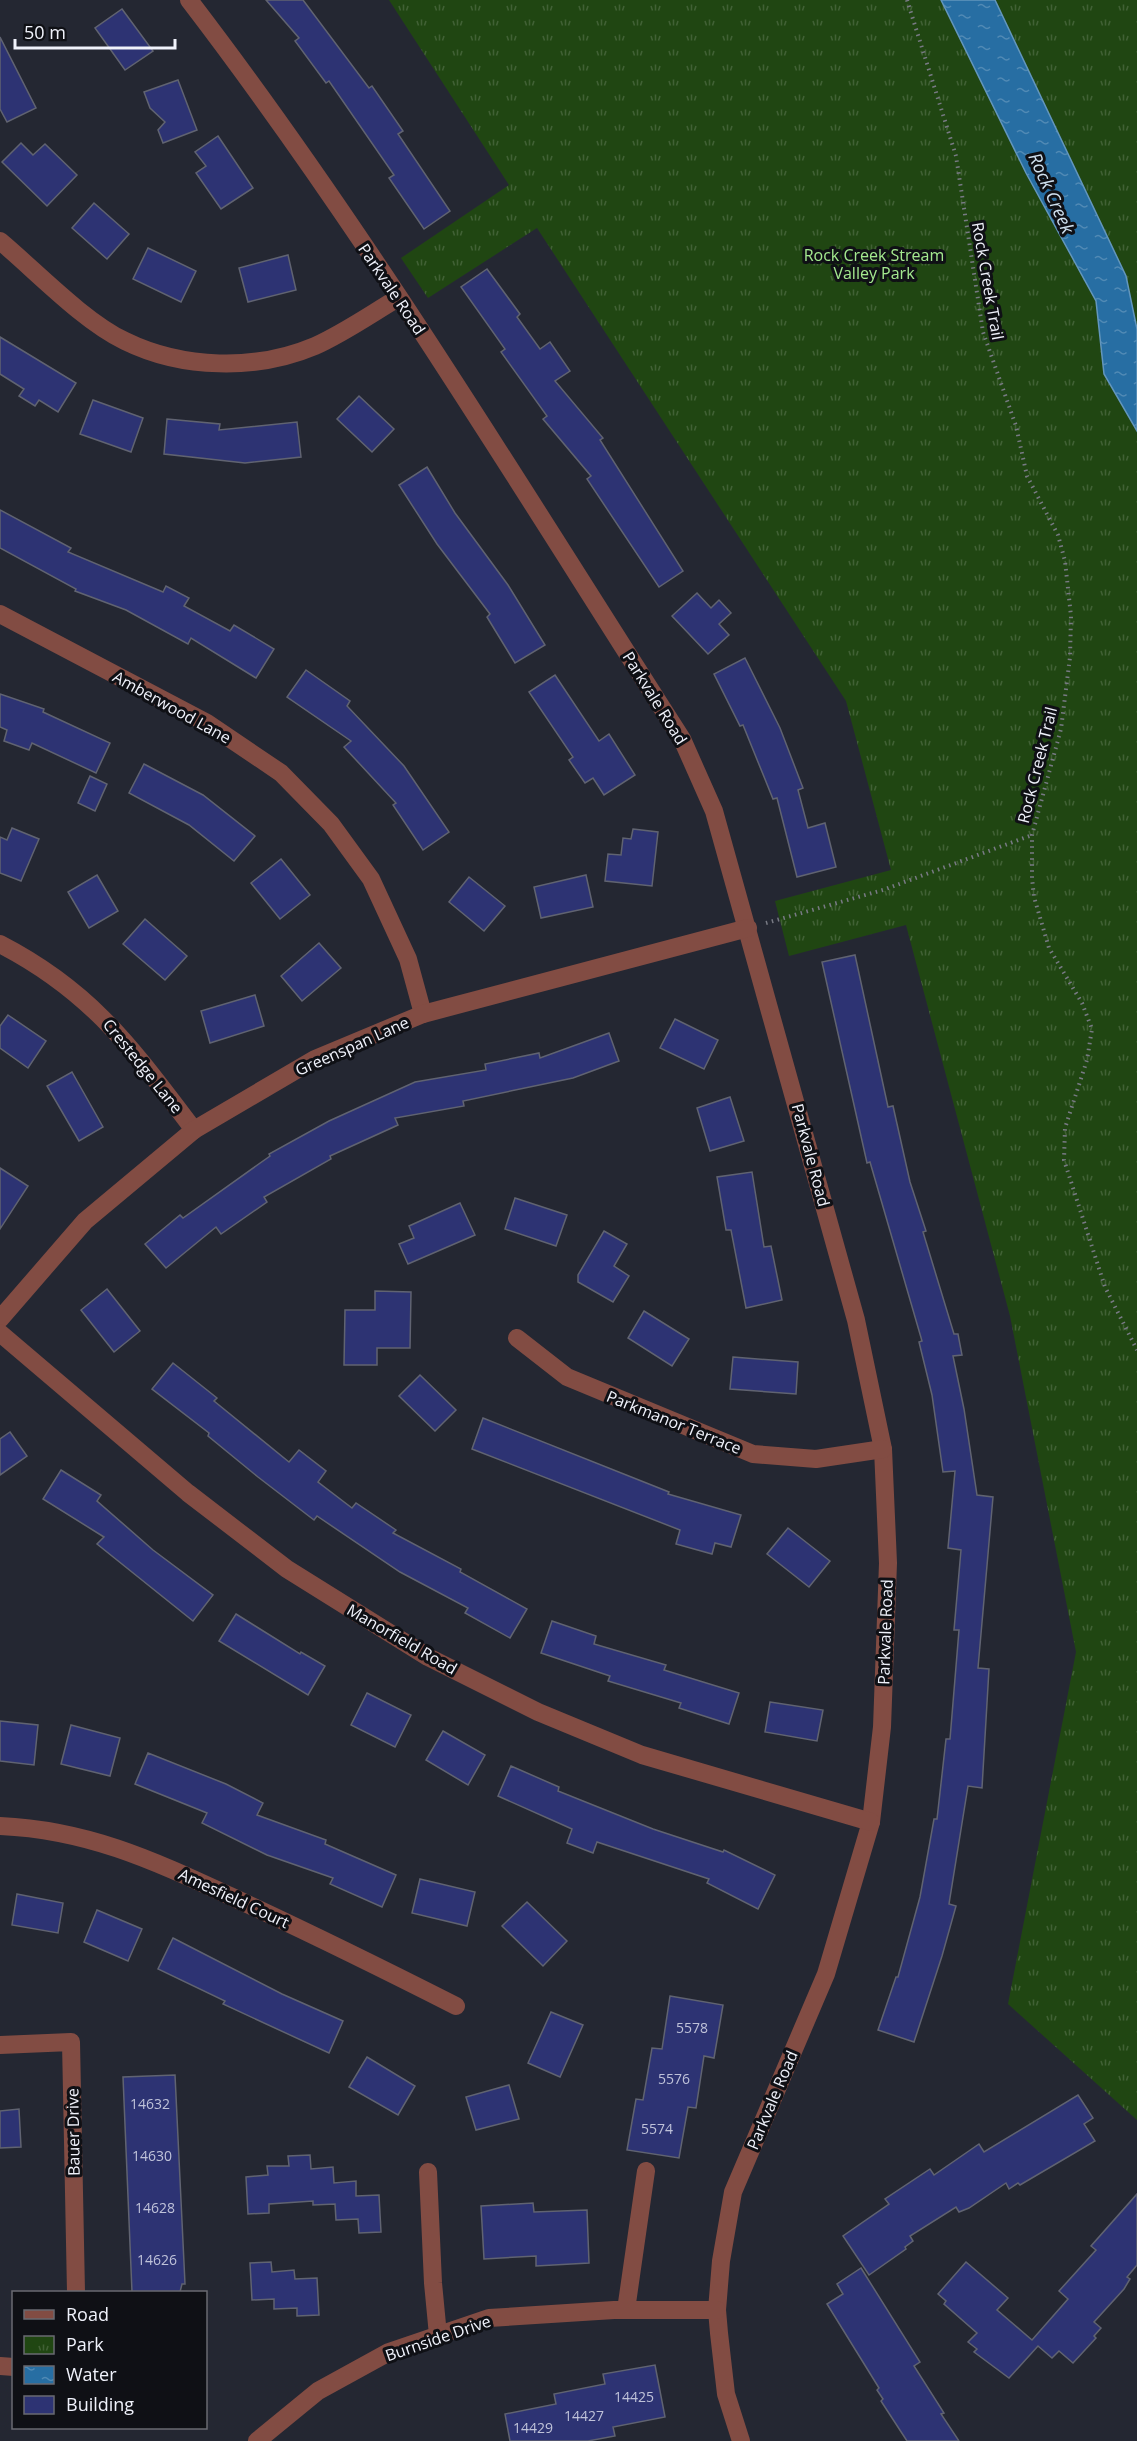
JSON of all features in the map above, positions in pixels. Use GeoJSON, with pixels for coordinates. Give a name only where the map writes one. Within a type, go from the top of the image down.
{"type":"FeatureCollection","features":[{"type":"Feature","properties":{"kind":"street","name":"Parkvale Road"},"geometry":{"type":"LineString","coordinates":[[189,0],[256,87],[399,298],[682,739],[714,811],[856,1320],[883,1449],[888,1563],[882,1727],[871,1822],[826,1974],[733,2192],[721,2261],[717,2310],[726,2394],[741,2441]]}},
{"type":"Feature","properties":{"kind":"street"},"geometry":{"type":"LineString","coordinates":[[0,241],[87,316],[123,340],[162,355],[198,362],[249,363],[287,355],[316,345],[399,298]]}},
{"type":"Feature","properties":{"kind":"street","name":"Amberwood Lane"},"geometry":{"type":"LineString","coordinates":[[0,614],[207,723],[280,773],[331,824],[371,879],[408,959],[423,1014]]}},
{"type":"Feature","properties":{"kind":"street","name":"Greenspan Lane"},"geometry":{"type":"LineString","coordinates":[[0,1319],[85,1221],[194,1130],[315,1059],[423,1014],[748,928]]}},
{"type":"Feature","properties":{"kind":"street","name":"Crestedge Lane"},"geometry":{"type":"LineString","coordinates":[[0,944],[29,959],[87,1001],[120,1034],[194,1130]]}},
{"type":"Feature","properties":{"kind":"street","name":"Manorfield Road"},"geometry":{"type":"LineString","coordinates":[[0,1334],[188,1493],[287,1569],[428,1657],[538,1712],[642,1755],[871,1822]]}},
{"type":"Feature","properties":{"kind":"street","name":"Parkmanor Terrace"},"geometry":{"type":"LineString","coordinates":[[517,1338],[567,1377],[753,1454],[816,1459],[883,1449]]}},
{"type":"Feature","properties":{"kind":"street","name":"Amesfield Court"},"geometry":{"type":"LineString","coordinates":[[0,1826],[63,1832],[133,1852],[279,1918],[456,2006]]}},
{"type":"Feature","properties":{"kind":"street","name":"Bauer Drive"},"geometry":{"type":"LineString","coordinates":[[0,2045],[71,2042],[76,2291]]}},
{"type":"Feature","properties":{"kind":"street"},"geometry":{"type":"LineString","coordinates":[[626,2310],[646,2171]]}},
{"type":"Feature","properties":{"kind":"street"},"geometry":{"type":"LineString","coordinates":[[428,2172],[438,2336]]}},
{"type":"Feature","properties":{"kind":"street","name":"Burnside Drive"},"geometry":{"type":"LineString","coordinates":[[257,2441],[318,2391],[389,2352],[489,2318],[626,2310],[717,2310]]}},
{"type":"Feature","properties":{"kind":"path","name":"Rock Creek Trail"},"geometry":{"type":"LineString","coordinates":[[907,0],[954,147],[983,332],[1016,426],[1027,476],[1058,535],[1068,585],[1070,657],[1062,719],[1032,835],[1034,897],[1049,948],[1089,1017],[1092,1029],[1087,1060],[1065,1128],[1065,1160],[1105,1287],[1137,1350]]}},
{"type":"Feature","properties":{"kind":"path"},"geometry":{"type":"LineString","coordinates":[[748,928],[883,890],[1032,835]]}},
{"type":"Feature","properties":{"kind":"green space","name":"Rock Creek Stream Valley Park"},"geometry":{"type":"Polygon","coordinates":[[[389,0],[1137,0],[1137,2120],[1008,2004],[1076,1652],[1010,1316],[906,925],[789,956],[775,901],[891,870],[846,701],[537,228],[428,298],[401,258],[509,185],[389,0]]]}},
{"type":"Feature","properties":{"kind":"water","name":"Rock Creek"},"geometry":{"type":"Polygon","coordinates":[[[941,0],[995,0],[1126,276],[1137,329],[1137,431],[1104,374],[1096,301],[1026,173],[941,0]]]}},
{"type":"Feature","properties":{"kind":"building"},"geometry":{"type":"Polygon","coordinates":[[[266,0],[303,0],[369,88],[372,86],[403,131],[398,134],[450,211],[424,229],[389,178],[394,175],[329,81],[326,83],[295,41],[299,38],[266,0]]]}},
{"type":"Feature","properties":{"kind":"building"},"geometry":{"type":"Polygon","coordinates":[[[122,9],[153,51],[125,70],[95,28],[122,9]]]}},
{"type":"Feature","properties":{"kind":"building"},"geometry":{"type":"Polygon","coordinates":[[[0,37],[36,108],[7,122],[0,109],[0,37]]]}},
{"type":"Feature","properties":{"kind":"building"},"geometry":{"type":"Polygon","coordinates":[[[178,80],[197,130],[163,143],[158,130],[165,122],[150,108],[144,92],[178,80]]]}},
{"type":"Feature","properties":{"kind":"building"},"geometry":{"type":"Polygon","coordinates":[[[218,136],[253,188],[221,209],[196,173],[206,166],[195,152],[218,136]]]}},
{"type":"Feature","properties":{"kind":"building"},"geometry":{"type":"Polygon","coordinates":[[[21,143],[33,155],[45,144],[77,175],[47,206],[2,162],[21,143]]]}},
{"type":"Feature","properties":{"kind":"building"},"geometry":{"type":"Polygon","coordinates":[[[94,203],[129,234],[107,259],[72,228],[94,203]]]}},
{"type":"Feature","properties":{"kind":"building"},"geometry":{"type":"Polygon","coordinates":[[[148,248],[196,271],[181,302],[133,279],[148,248]]]}},
{"type":"Feature","properties":{"kind":"building"},"geometry":{"type":"Polygon","coordinates":[[[288,255],[296,290],[248,302],[239,268],[288,255]]]}},
{"type":"Feature","properties":{"kind":"building"},"geometry":{"type":"Polygon","coordinates":[[[487,269],[520,314],[517,317],[540,349],[550,342],[570,371],[555,381],[603,438],[600,440],[683,571],[659,587],[587,479],[591,476],[543,419],[547,416],[501,352],[505,349],[461,287],[487,269]]]}},
{"type":"Feature","properties":{"kind":"building"},"geometry":{"type":"Polygon","coordinates":[[[0,337],[76,383],[58,412],[39,400],[35,406],[19,396],[24,389],[0,374],[0,337]]]}},
{"type":"Feature","properties":{"kind":"building"},"geometry":{"type":"Polygon","coordinates":[[[359,396],[394,429],[372,452],[337,419],[359,396]]]}},
{"type":"Feature","properties":{"kind":"building"},"geometry":{"type":"Polygon","coordinates":[[[93,400],[143,418],[131,452],[80,434],[93,400]]]}},
{"type":"Feature","properties":{"kind":"building"},"geometry":{"type":"Polygon","coordinates":[[[167,419],[220,424],[219,430],[297,422],[301,457],[245,463],[164,454],[167,419]]]}},
{"type":"Feature","properties":{"kind":"building"},"geometry":{"type":"Polygon","coordinates":[[[427,467],[455,513],[508,585],[545,645],[515,663],[487,617],[490,614],[437,544],[399,485],[427,467]]]}},
{"type":"Feature","properties":{"kind":"building"},"geometry":{"type":"Polygon","coordinates":[[[0,510],[71,548],[68,552],[163,592],[166,586],[189,598],[184,606],[230,631],[234,625],[274,649],[256,678],[191,638],[188,644],[126,610],[75,591],[76,589],[0,548],[0,510]]]}},
{"type":"Feature","properties":{"kind":"building"},"geometry":{"type":"Polygon","coordinates":[[[697,593],[711,608],[719,600],[731,613],[719,624],[729,635],[708,654],[672,616],[697,593]]]}},
{"type":"Feature","properties":{"kind":"building"},"geometry":{"type":"Polygon","coordinates":[[[745,658],[780,728],[803,788],[798,790],[808,828],[825,823],[836,867],[797,877],[777,798],[773,799],[743,725],[740,726],[714,674],[745,658]]]}},
{"type":"Feature","properties":{"kind":"building"},"geometry":{"type":"Polygon","coordinates":[[[306,670],[350,701],[347,706],[404,766],[449,832],[423,850],[393,805],[396,803],[344,747],[351,741],[287,697],[306,670]]]}},
{"type":"Feature","properties":{"kind":"building"},"geometry":{"type":"Polygon","coordinates":[[[555,675],[599,741],[609,734],[635,775],[604,795],[593,778],[585,783],[569,760],[573,757],[529,692],[555,675]]]}},
{"type":"Feature","properties":{"kind":"building"},"geometry":{"type":"Polygon","coordinates":[[[0,694],[44,709],[43,712],[110,743],[96,773],[32,743],[29,750],[4,741],[7,730],[0,727],[0,694]]]}},
{"type":"Feature","properties":{"kind":"building"},"geometry":{"type":"Polygon","coordinates":[[[144,764],[203,795],[255,836],[234,861],[189,825],[129,793],[144,764]]]}},
{"type":"Feature","properties":{"kind":"building"},"geometry":{"type":"Polygon","coordinates":[[[90,776],[107,784],[95,811],[78,803],[90,776]]]}},
{"type":"Feature","properties":{"kind":"building"},"geometry":{"type":"Polygon","coordinates":[[[12,828],[39,839],[21,881],[0,873],[0,837],[7,840],[12,828]]]}},
{"type":"Feature","properties":{"kind":"building"},"geometry":{"type":"Polygon","coordinates":[[[633,829],[658,832],[652,886],[605,881],[608,854],[621,855],[623,838],[631,839],[633,829]]]}},
{"type":"Feature","properties":{"kind":"building"},"geometry":{"type":"Polygon","coordinates":[[[281,859],[310,895],[280,919],[251,883],[281,859]]]}},
{"type":"Feature","properties":{"kind":"building"},"geometry":{"type":"Polygon","coordinates":[[[97,875],[118,911],[89,928],[68,892],[97,875]]]}},
{"type":"Feature","properties":{"kind":"building"},"geometry":{"type":"Polygon","coordinates":[[[586,875],[593,907],[541,918],[534,887],[586,875]]]}},
{"type":"Feature","properties":{"kind":"building"},"geometry":{"type":"Polygon","coordinates":[[[469,877],[505,906],[484,931],[449,902],[469,877]]]}},
{"type":"Feature","properties":{"kind":"building"},"geometry":{"type":"Polygon","coordinates":[[[145,919],[187,956],[165,980],[123,944],[145,919]]]}},
{"type":"Feature","properties":{"kind":"building"},"geometry":{"type":"Polygon","coordinates":[[[319,943],[341,968],[302,1001],[281,976],[319,943]]]}},
{"type":"Feature","properties":{"kind":"building"},"geometry":{"type":"Polygon","coordinates":[[[855,955],[888,1107],[893,1106],[910,1182],[926,1231],[923,1232],[954,1334],[958,1334],[962,1355],[953,1356],[964,1409],[977,1495],[993,1497],[978,1668],[989,1669],[982,1788],[968,1786],[949,1904],[956,1906],[914,2042],[878,2030],[896,1977],[898,1977],[920,1897],[934,1819],[937,1819],[946,1739],[950,1739],[959,1630],[954,1630],[961,1550],[948,1548],[955,1471],[943,1472],[932,1395],[919,1342],[922,1341],[870,1162],[867,1163],[822,962],[855,955]]]}},
{"type":"Feature","properties":{"kind":"building"},"geometry":{"type":"Polygon","coordinates":[[[255,995],[264,1026],[210,1043],[201,1011],[255,995]]]}},
{"type":"Feature","properties":{"kind":"building"},"geometry":{"type":"Polygon","coordinates":[[[8,1015],[46,1041],[28,1068],[0,1048],[0,1026],[8,1015]]]}},
{"type":"Feature","properties":{"kind":"building"},"geometry":{"type":"Polygon","coordinates":[[[675,1019],[718,1040],[704,1069],[660,1048],[675,1019]]]}},
{"type":"Feature","properties":{"kind":"building"},"geometry":{"type":"Polygon","coordinates":[[[609,1033],[619,1061],[573,1078],[463,1101],[464,1106],[395,1118],[398,1125],[330,1156],[331,1159],[264,1197],[267,1202],[221,1234],[216,1227],[166,1268],[145,1244],[180,1215],[183,1218],[270,1156],[269,1154],[329,1121],[415,1082],[486,1070],[485,1064],[539,1053],[540,1058],[609,1033]]]}},
{"type":"Feature","properties":{"kind":"building"},"geometry":{"type":"Polygon","coordinates":[[[72,1072],[103,1127],[79,1141],[47,1086],[72,1072]]]}},
{"type":"Feature","properties":{"kind":"building"},"geometry":{"type":"Polygon","coordinates":[[[730,1097],[744,1141],[710,1151],[697,1108],[730,1097]]]}},
{"type":"Feature","properties":{"kind":"building"},"geometry":{"type":"Polygon","coordinates":[[[0,1168],[28,1186],[0,1229],[0,1168]]]}},
{"type":"Feature","properties":{"kind":"building"},"geometry":{"type":"Polygon","coordinates":[[[752,1172],[764,1247],[771,1246],[782,1300],[746,1308],[731,1230],[726,1230],[717,1177],[752,1172]]]}},
{"type":"Feature","properties":{"kind":"building"},"geometry":{"type":"Polygon","coordinates":[[[515,1198],[567,1215],[556,1246],[505,1229],[515,1198]]]}},
{"type":"Feature","properties":{"kind":"building"},"geometry":{"type":"Polygon","coordinates":[[[460,1203],[475,1235],[408,1264],[399,1244],[414,1238],[409,1226],[460,1203]]]}},
{"type":"Feature","properties":{"kind":"building"},"geometry":{"type":"Polygon","coordinates":[[[604,1231],[627,1244],[614,1266],[629,1276],[613,1302],[578,1282],[578,1275],[604,1231]]]}},
{"type":"Feature","properties":{"kind":"building"},"geometry":{"type":"Polygon","coordinates":[[[107,1289],[140,1331],[114,1352],[81,1310],[107,1289]]]}},
{"type":"Feature","properties":{"kind":"building"},"geometry":{"type":"Polygon","coordinates":[[[375,1291],[411,1292],[410,1348],[377,1348],[377,1365],[344,1365],[345,1310],[375,1310],[375,1291]]]}},
{"type":"Feature","properties":{"kind":"building"},"geometry":{"type":"Polygon","coordinates":[[[644,1311],[689,1339],[672,1366],[628,1338],[644,1311]]]}},
{"type":"Feature","properties":{"kind":"building"},"geometry":{"type":"Polygon","coordinates":[[[733,1357],[798,1362],[796,1394],[730,1389],[733,1357]]]}},
{"type":"Feature","properties":{"kind":"building"},"geometry":{"type":"Polygon","coordinates":[[[173,1363],[217,1398],[214,1401],[289,1462],[299,1450],[326,1471],[318,1482],[352,1508],[356,1503],[396,1530],[393,1533],[461,1569],[460,1572],[527,1609],[510,1638],[465,1613],[468,1608],[400,1572],[317,1516],[314,1520],[258,1477],[208,1436],[209,1433],[152,1389],[173,1363]]]}},
{"type":"Feature","properties":{"kind":"building"},"geometry":{"type":"Polygon","coordinates":[[[420,1375],[456,1410],[435,1431],[399,1396],[420,1375]]]}},
{"type":"Feature","properties":{"kind":"building"},"geometry":{"type":"Polygon","coordinates":[[[483,1418],[669,1492],[668,1494],[741,1515],[731,1547],[715,1543],[712,1554],[676,1544],[680,1530],[472,1449],[483,1418]]]}},
{"type":"Feature","properties":{"kind":"building"},"geometry":{"type":"Polygon","coordinates":[[[10,1432],[27,1456],[0,1475],[0,1439],[10,1432]]]}},
{"type":"Feature","properties":{"kind":"building"},"geometry":{"type":"Polygon","coordinates":[[[61,1470],[101,1495],[97,1501],[153,1550],[213,1595],[193,1621],[97,1544],[104,1537],[43,1499],[61,1470]]]}},
{"type":"Feature","properties":{"kind":"building"},"geometry":{"type":"Polygon","coordinates":[[[788,1528],[830,1561],[809,1587],[767,1554],[788,1528]]]}},
{"type":"Feature","properties":{"kind":"building"},"geometry":{"type":"Polygon","coordinates":[[[236,1614],[300,1654],[301,1652],[325,1666],[308,1695],[219,1641],[236,1614]]]}},
{"type":"Feature","properties":{"kind":"building"},"geometry":{"type":"Polygon","coordinates":[[[552,1621],[596,1636],[594,1644],[666,1665],[664,1670],[739,1693],[729,1724],[679,1708],[681,1703],[608,1681],[610,1676],[541,1653],[552,1621]]]}},
{"type":"Feature","properties":{"kind":"building"},"geometry":{"type":"Polygon","coordinates":[[[367,1693],[411,1715],[395,1747],[351,1725],[367,1693]]]}},
{"type":"Feature","properties":{"kind":"building"},"geometry":{"type":"Polygon","coordinates":[[[770,1702],[823,1710],[817,1741],[765,1732],[770,1702]]]}},
{"type":"Feature","properties":{"kind":"building"},"geometry":{"type":"Polygon","coordinates":[[[0,1721],[38,1725],[34,1765],[0,1761],[0,1721]]]}},
{"type":"Feature","properties":{"kind":"building"},"geometry":{"type":"Polygon","coordinates":[[[71,1725],[120,1738],[110,1776],[61,1764],[71,1725]]]}},
{"type":"Feature","properties":{"kind":"building"},"geometry":{"type":"Polygon","coordinates":[[[443,1731],[485,1755],[468,1785],[426,1760],[443,1731]]]}},
{"type":"Feature","properties":{"kind":"building"},"geometry":{"type":"Polygon","coordinates":[[[148,1753],[226,1784],[263,1803],[257,1815],[326,1840],[325,1844],[396,1875],[382,1907],[330,1884],[333,1878],[267,1855],[202,1823],[207,1813],[135,1784],[148,1753]]]}},
{"type":"Feature","properties":{"kind":"building"},"geometry":{"type":"Polygon","coordinates":[[[511,1766],[559,1787],[558,1791],[653,1829],[723,1852],[724,1850],[775,1875],[758,1909],[707,1883],[709,1879],[597,1842],[593,1853],[567,1843],[572,1829],[498,1796],[511,1766]]]}},
{"type":"Feature","properties":{"kind":"building"},"geometry":{"type":"Polygon","coordinates":[[[420,1879],[475,1892],[467,1926],[412,1913],[420,1879]]]}},
{"type":"Feature","properties":{"kind":"building"},"geometry":{"type":"Polygon","coordinates":[[[17,1894],[63,1903],[58,1933],[12,1925],[17,1894]]]}},
{"type":"Feature","properties":{"kind":"building"},"geometry":{"type":"Polygon","coordinates":[[[527,1902],[567,1941],[543,1966],[502,1926],[527,1902]]]}},
{"type":"Feature","properties":{"kind":"building"},"geometry":{"type":"Polygon","coordinates":[[[97,1910],[142,1929],[128,1961],[84,1942],[97,1910]]]}},
{"type":"Feature","properties":{"kind":"building"},"geometry":{"type":"Polygon","coordinates":[[[173,1938],[282,1994],[343,2021],[329,2053],[223,2004],[225,2001],[158,1969],[173,1938]]]}},
{"type":"Feature","properties":{"kind":"building"},"geometry":{"type":"Polygon","coordinates":[[[670,1996],[723,2005],[714,2058],[704,2056],[696,2108],[688,2107],[679,2158],[627,2150],[636,2099],[643,2100],[652,2048],[662,2049],[670,1996]]]}},
{"type":"Feature","properties":{"kind":"building"},"geometry":{"type":"Polygon","coordinates":[[[551,2012],[583,2025],[560,2077],[528,2063],[551,2012]]]}},
{"type":"Feature","properties":{"kind":"building"},"geometry":{"type":"Polygon","coordinates":[[[367,2057],[415,2086],[398,2115],[349,2087],[367,2057]]]}},
{"type":"Feature","properties":{"kind":"building"},"geometry":{"type":"Polygon","coordinates":[[[175,2075],[185,2284],[182,2284],[180,2291],[132,2291],[123,2077],[175,2075]]]}},
{"type":"Feature","properties":{"kind":"building"},"geometry":{"type":"Polygon","coordinates":[[[509,2085],[519,2119],[476,2130],[466,2097],[509,2085]]]}},
{"type":"Feature","properties":{"kind":"building"},"geometry":{"type":"Polygon","coordinates":[[[1078,2095],[1093,2118],[1084,2124],[1095,2141],[1020,2185],[1018,2183],[1009,2189],[1006,2183],[969,2208],[959,2212],[956,2207],[910,2236],[913,2241],[905,2247],[906,2249],[869,2275],[843,2236],[889,2204],[885,2199],[930,2169],[934,2175],[979,2144],[984,2152],[1078,2095]]]}},
{"type":"Feature","properties":{"kind":"building"},"geometry":{"type":"Polygon","coordinates":[[[19,2109],[21,2147],[0,2148],[0,2111],[19,2109]]]}},
{"type":"Feature","properties":{"kind":"building"},"geometry":{"type":"Polygon","coordinates":[[[310,2155],[311,2169],[333,2167],[334,2183],[356,2181],[356,2196],[379,2195],[381,2232],[359,2233],[358,2219],[336,2220],[335,2204],[313,2205],[313,2201],[269,2204],[269,2213],[248,2214],[246,2177],[268,2175],[267,2166],[289,2166],[288,2156],[310,2155]]]}},
{"type":"Feature","properties":{"kind":"building"},"geometry":{"type":"Polygon","coordinates":[[[1137,2194],[1137,2265],[1127,2277],[1130,2279],[1124,2289],[1094,2322],[1101,2328],[1094,2336],[1096,2338],[1073,2363],[1059,2351],[1052,2358],[1038,2346],[1009,2378],[974,2352],[977,2349],[968,2342],[977,2333],[944,2304],[946,2301],[938,2294],[966,2262],[1008,2298],[997,2310],[1032,2340],[1068,2299],[1059,2291],[1096,2250],[1091,2246],[1137,2194]]]}},
{"type":"Feature","properties":{"kind":"building"},"geometry":{"type":"Polygon","coordinates":[[[533,2203],[534,2212],[587,2210],[589,2263],[536,2266],[536,2256],[484,2259],[481,2206],[533,2203]]]}},
{"type":"Feature","properties":{"kind":"building"},"geometry":{"type":"Polygon","coordinates":[[[271,2262],[272,2272],[294,2270],[295,2279],[317,2278],[319,2315],[297,2316],[297,2308],[274,2309],[274,2299],[252,2300],[250,2263],[271,2262]]]}},
{"type":"Feature","properties":{"kind":"building"},"geometry":{"type":"Polygon","coordinates":[[[861,2268],[920,2362],[914,2366],[959,2441],[907,2441],[881,2401],[883,2399],[877,2390],[879,2388],[827,2304],[843,2294],[837,2284],[861,2268]]]}},
{"type":"Feature","properties":{"kind":"building"},"geometry":{"type":"Polygon","coordinates":[[[655,2365],[665,2417],[613,2427],[615,2436],[588,2441],[510,2441],[505,2414],[556,2404],[554,2394],[605,2384],[603,2374],[655,2365]]]}}]}
